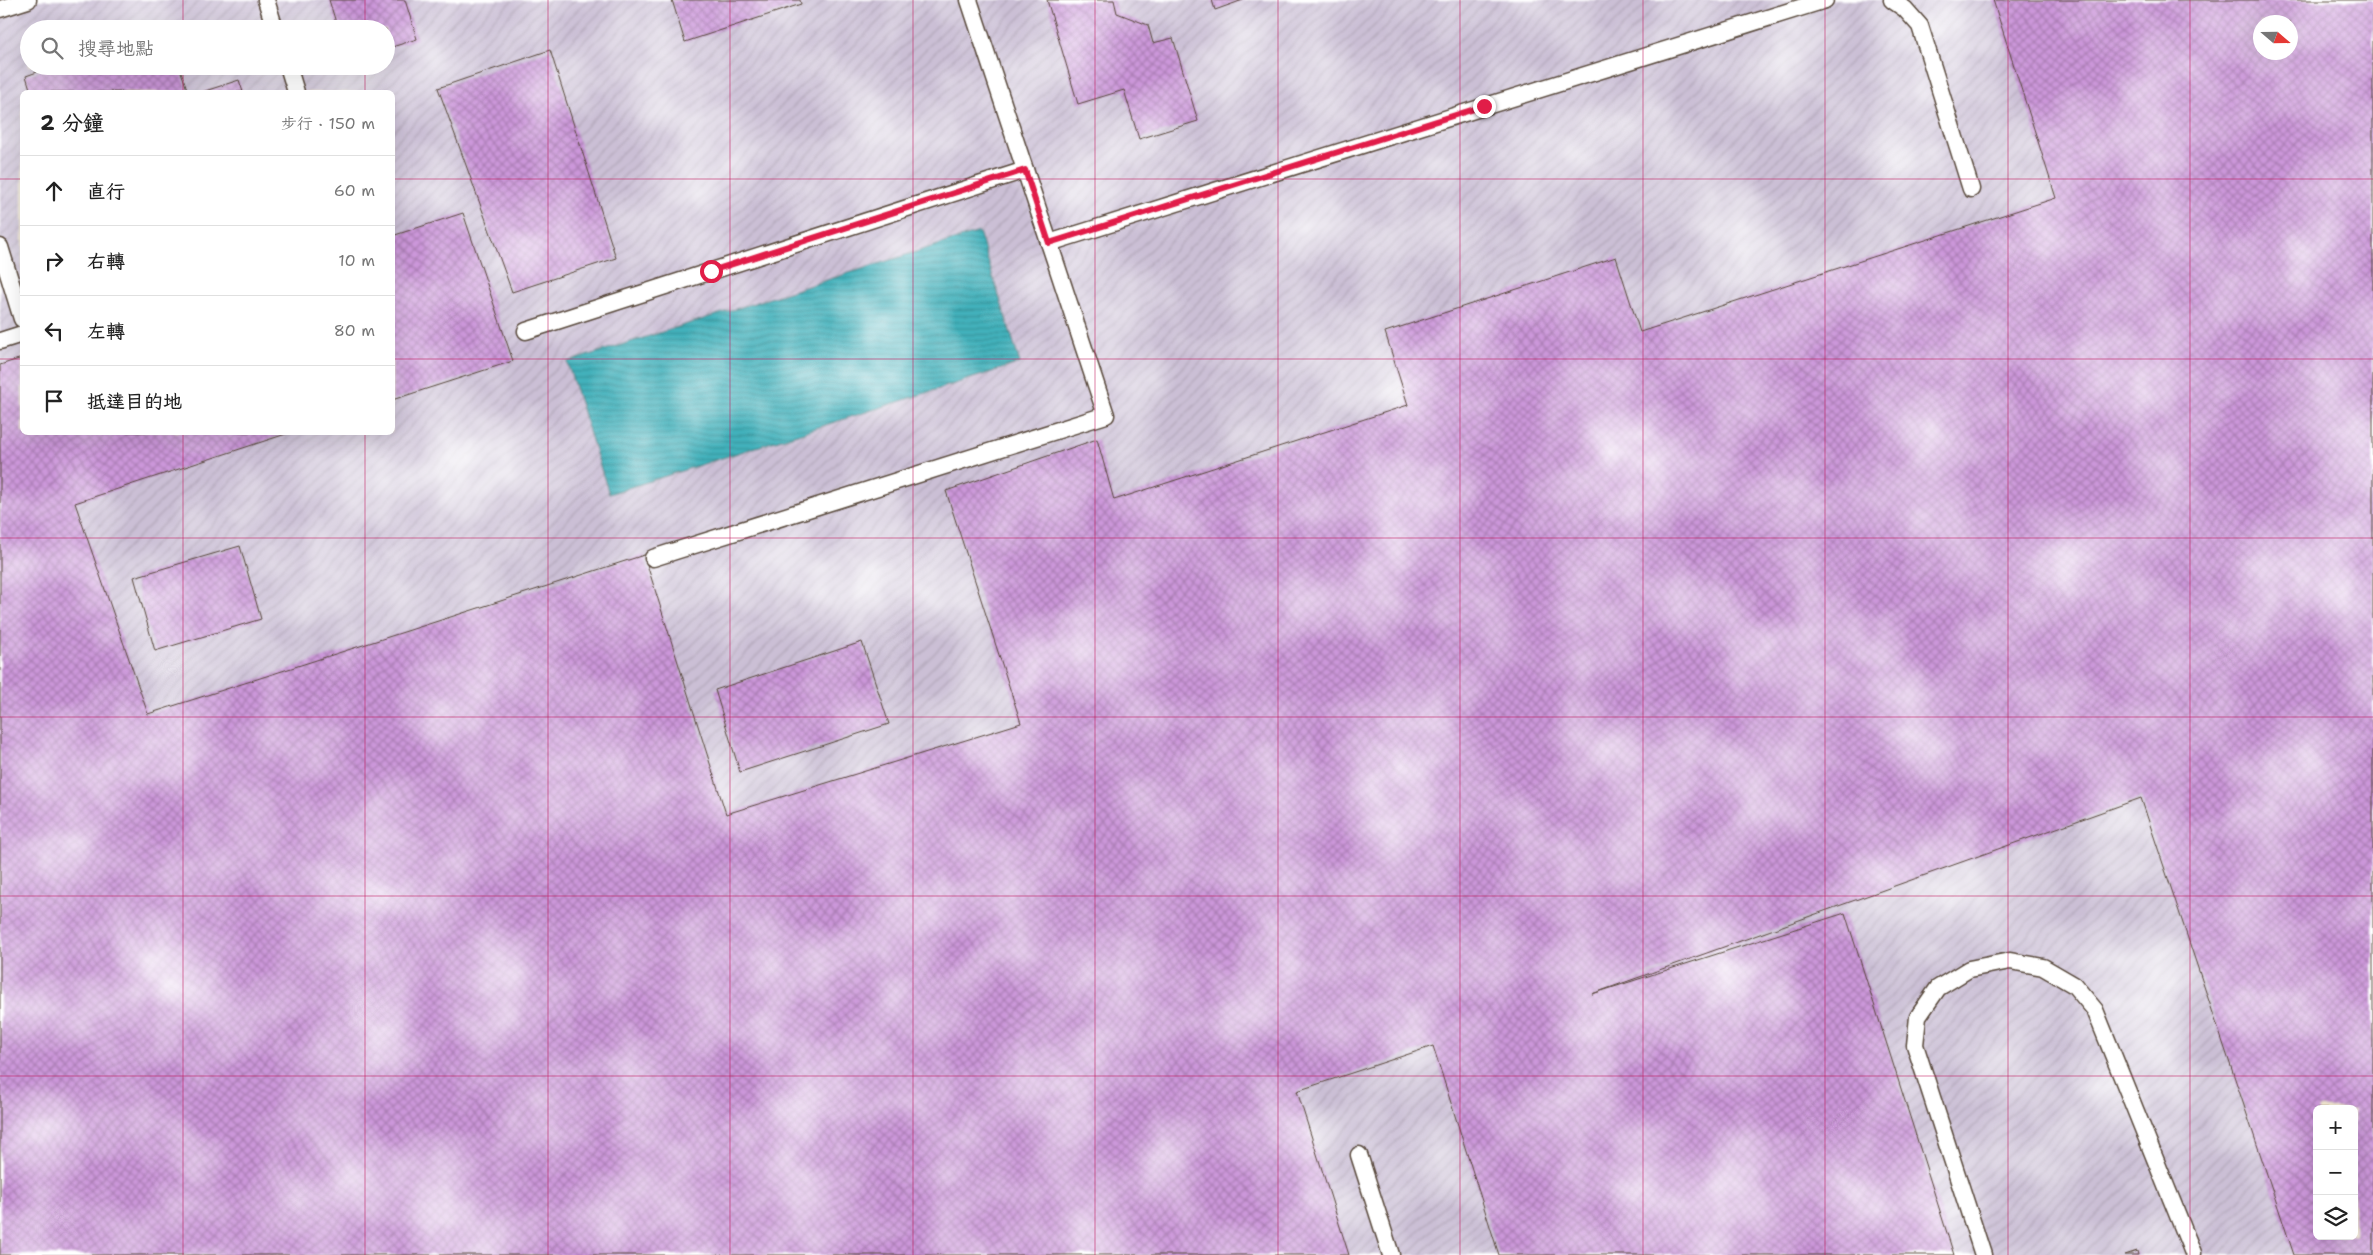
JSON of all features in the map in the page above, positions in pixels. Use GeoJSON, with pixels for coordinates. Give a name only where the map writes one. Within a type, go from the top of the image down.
{"type":"FeatureCollection","features":[{"type":"Feature","properties":{"kind":"lane"},"geometry":{"type":"LineString","coordinates":[[0,9],[28,0]]}},
{"type":"Feature","properties":{"kind":"lane"},"geometry":{"type":"LineString","coordinates":[[266,0],[272,20]]}},
{"type":"Feature","properties":{"kind":"lane"},"geometry":{"type":"LineString","coordinates":[[653,558],[1106,415],[969,0]]}},
{"type":"Feature","properties":{"kind":"lane"},"geometry":{"type":"LineString","coordinates":[[1049,243],[1825,0]]}},
{"type":"Feature","properties":{"kind":"lane"},"geometry":{"type":"LineString","coordinates":[[1892,0],[1905,9],[1920,26],[1971,189]]}},
{"type":"Feature","properties":{"kind":"lane"},"geometry":{"type":"LineString","coordinates":[[291,75],[295,90]]}},
{"type":"Feature","properties":{"kind":"lane"},"geometry":{"type":"LineString","coordinates":[[526,331],[1025,170]]}},
{"type":"Feature","properties":{"kind":"lane"},"geometry":{"type":"LineString","coordinates":[[0,247],[20,312]]}},
{"type":"Feature","properties":{"kind":"lane"},"geometry":{"type":"LineString","coordinates":[[0,341],[20,335]]}},
{"type":"Feature","properties":{"kind":"lane"},"geometry":{"type":"LineString","coordinates":[[1983,1255],[1915,1045],[1918,1017],[1938,988],[1969,969],[2010,960],[2043,967],[2074,984],[2095,1010],[2193,1253]]}},
{"type":"Feature","properties":{"kind":"lane"},"geometry":{"type":"LineString","coordinates":[[1359,1156],[1391,1255]]}},
{"type":"Feature","properties":{"kind":"shaded area"},"geometry":{"type":"Polygon","coordinates":[[[0,0],[2373,0],[2373,1255],[0,1255],[0,0]]]}},
{"type":"Feature","properties":{"kind":"water"},"geometry":{"type":"Polygon","coordinates":[[[979,232],[1020,363],[609,494],[567,362],[979,232]]]}},
{"type":"Feature","properties":{"kind":"building"},"geometry":{"type":"Polygon","coordinates":[[[329,0],[405,0],[417,39],[395,46],[395,20],[335,20],[329,0]]]}},
{"type":"Feature","properties":{"kind":"building"},"geometry":{"type":"Polygon","coordinates":[[[672,0],[800,0],[801,4],[685,42],[672,0]]]}},
{"type":"Feature","properties":{"kind":"building"},"geometry":{"type":"Polygon","coordinates":[[[1047,0],[1114,0],[1117,13],[1148,25],[1153,43],[1173,38],[1198,121],[1139,139],[1124,90],[1078,104],[1047,0]]]}},
{"type":"Feature","properties":{"kind":"building"},"geometry":{"type":"Polygon","coordinates":[[[1212,0],[1243,0],[1215,10],[1212,0]]]}},
{"type":"Feature","properties":{"kind":"building"},"geometry":{"type":"Polygon","coordinates":[[[1993,0],[2373,0],[2373,1255],[2294,1255],[2141,798],[1592,994],[1845,913],[1954,1255],[1499,1255],[1433,1046],[1297,1091],[1349,1255],[0,1255],[0,365],[20,359],[20,435],[283,435],[75,503],[148,714],[644,555],[726,814],[1021,723],[946,491],[1097,439],[1114,500],[1408,405],[1385,332],[1616,257],[1640,332],[2056,198],[1993,0]]]}},
{"type":"Feature","properties":{"kind":"building"},"geometry":{"type":"Polygon","coordinates":[[[550,50],[616,258],[512,292],[438,88],[550,50]]]}},
{"type":"Feature","properties":{"kind":"building"},"geometry":{"type":"Polygon","coordinates":[[[182,75],[187,90],[30,90],[26,76],[182,75]]]}},
{"type":"Feature","properties":{"kind":"building"},"geometry":{"type":"Polygon","coordinates":[[[239,80],[242,90],[208,90],[239,80]]]}},
{"type":"Feature","properties":{"kind":"building"},"geometry":{"type":"Polygon","coordinates":[[[463,213],[513,361],[395,399],[395,235],[463,213]]]}},
{"type":"Feature","properties":{"kind":"building"},"geometry":{"type":"Polygon","coordinates":[[[240,546],[261,619],[155,651],[134,577],[240,546]]]}},
{"type":"Feature","properties":{"kind":"building"},"geometry":{"type":"Polygon","coordinates":[[[862,642],[889,724],[740,772],[715,690],[862,642]]]}},
{"type":"Feature","properties":{"kind":"building"},"geometry":{"type":"Polygon","coordinates":[[[2137,1251],[2138,1255],[2125,1255],[2137,1251]]]}},
{"type":"Feature","properties":{"kind":"route"},"geometry":{"type":"LineString","coordinates":[[711,271],[1025,170],[1049,243],[1484,106]]}}]}
